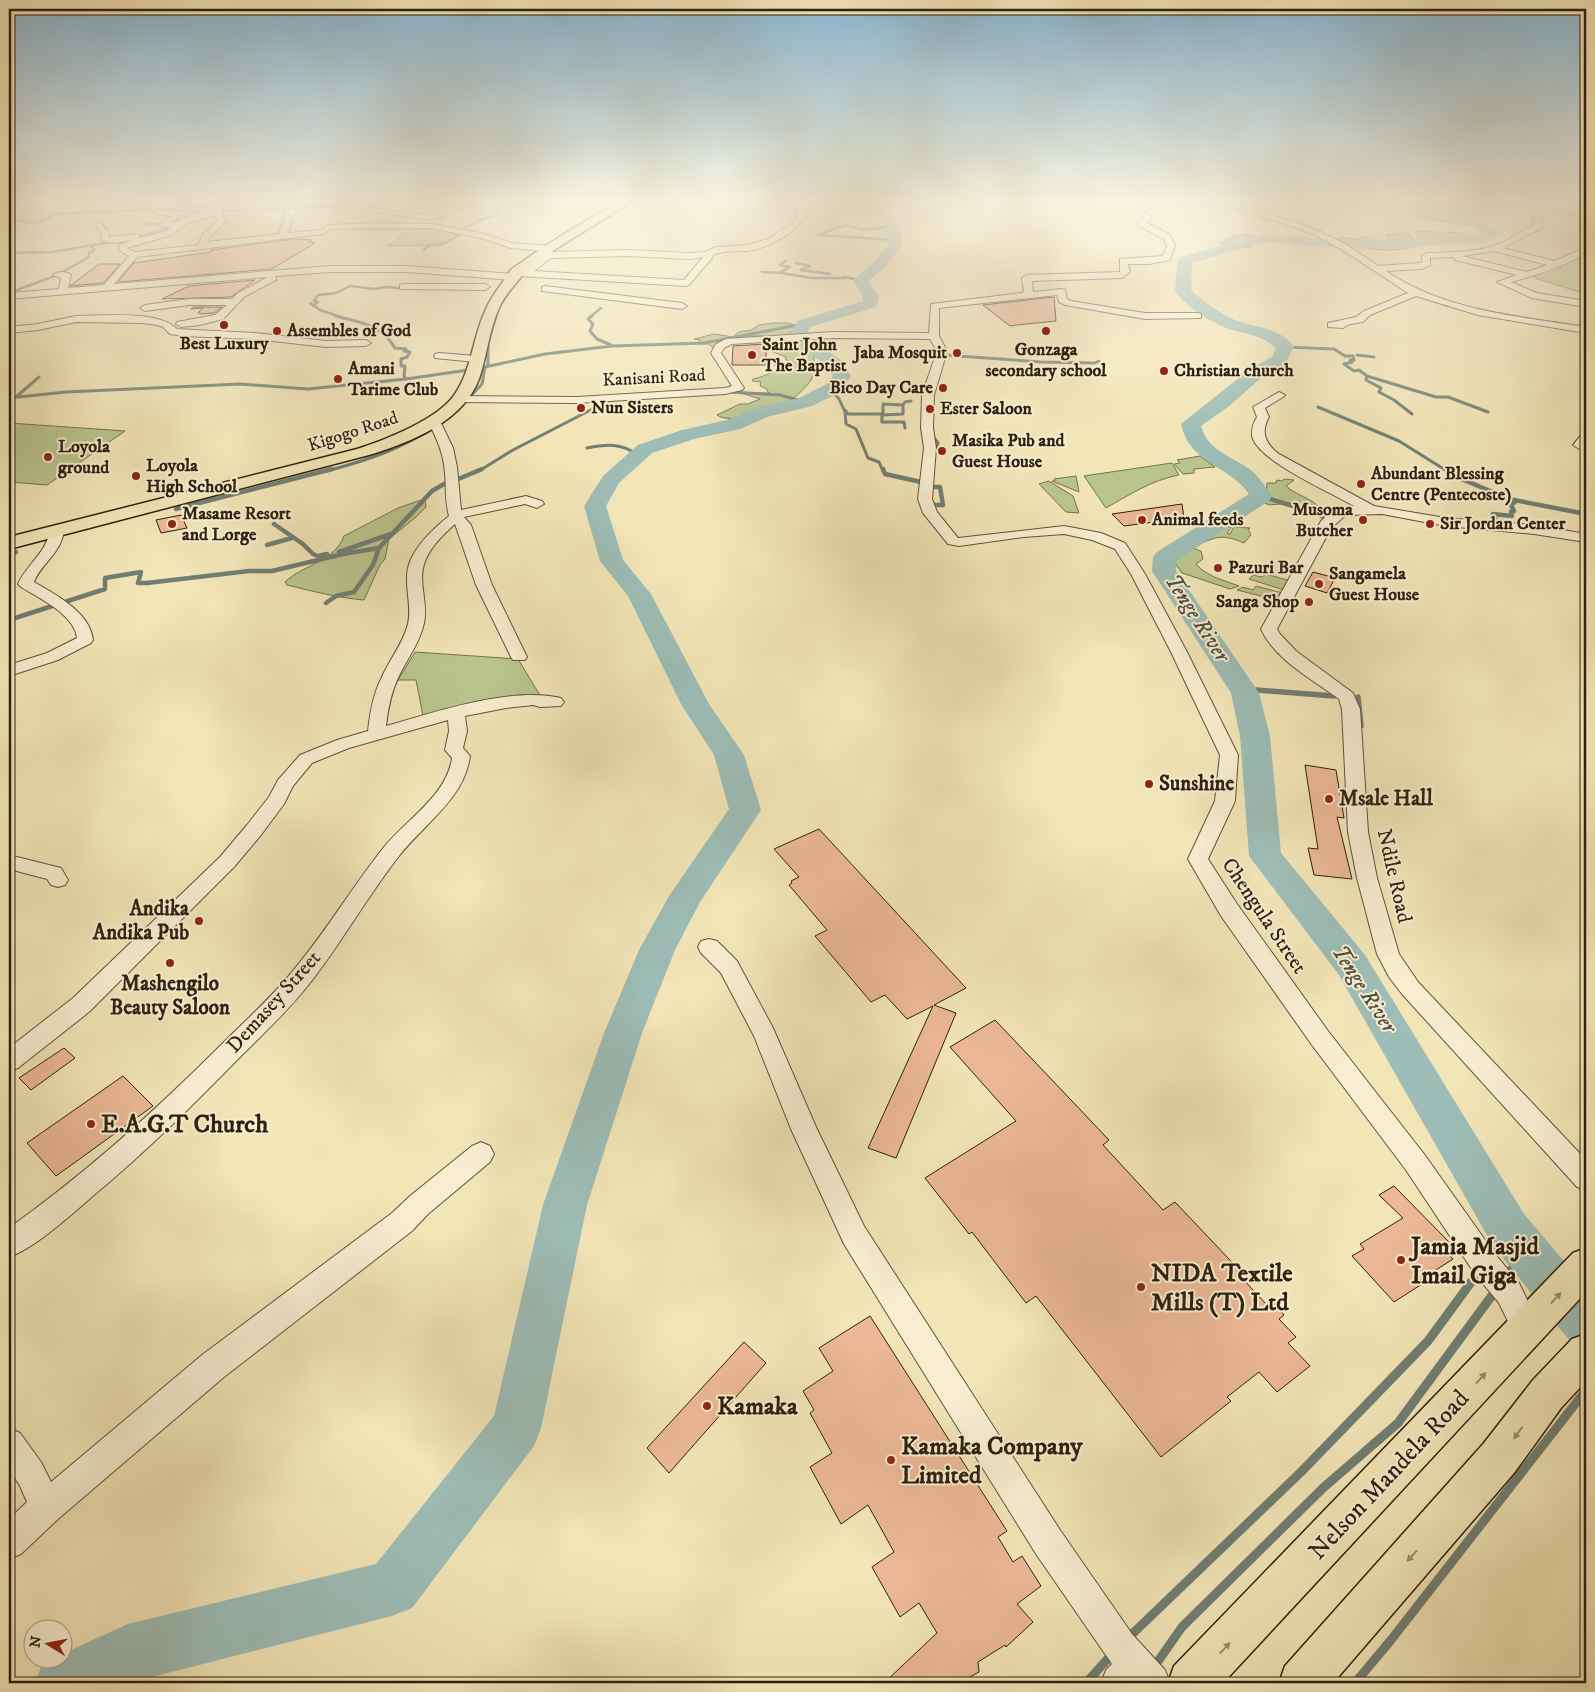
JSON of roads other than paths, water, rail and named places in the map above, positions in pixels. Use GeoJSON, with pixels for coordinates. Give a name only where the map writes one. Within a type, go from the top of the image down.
{"type":"FeatureCollection","features":[{"type":"Feature","properties":{"kind":"main road","name":"Kigogo Road"},"geometry":{"type":"LineString","coordinates":[[9,543],[58,532],[363,452],[434,421],[460,398],[471,380],[492,309],[518,277]]}},
{"type":"Feature","properties":{"kind":"main road","name":"Nelson Mandela Road"},"geometry":{"type":"LineString","coordinates":[[1191,1683],[1586,1266]]}},
{"type":"Feature","properties":{"kind":"main road"},"geometry":{"type":"LineString","coordinates":[[1302,1683],[1499,1458],[1547,1394],[1586,1353]]}},
{"type":"Feature","properties":{"kind":"street"},"geometry":{"type":"LineString","coordinates":[[63,292],[66,277]]}},
{"type":"Feature","properties":{"kind":"street"},"geometry":{"type":"LineString","coordinates":[[107,287],[115,277]]}},
{"type":"Feature","properties":{"kind":"street"},"geometry":{"type":"LineString","coordinates":[[9,296],[232,277]]}},
{"type":"Feature","properties":{"kind":"street"},"geometry":{"type":"LineString","coordinates":[[9,330],[38,327],[76,319],[152,320],[167,325],[213,319],[225,313],[241,294],[275,277]]}},
{"type":"Feature","properties":{"kind":"street"},"geometry":{"type":"LineString","coordinates":[[484,277],[514,280]]}},
{"type":"Feature","properties":{"kind":"street"},"geometry":{"type":"LineString","coordinates":[[404,287],[514,280],[686,283],[691,277]]}},
{"type":"Feature","properties":{"kind":"street"},"geometry":{"type":"LineString","coordinates":[[1025,295],[1029,290],[1027,278],[1060,277]]}},
{"type":"Feature","properties":{"kind":"street"},"geometry":{"type":"LineString","coordinates":[[1389,277],[1417,293],[1443,302],[1486,313],[1586,330]]}},
{"type":"Feature","properties":{"kind":"street"},"geometry":{"type":"LineString","coordinates":[[1521,277],[1502,282],[1535,296],[1586,304]]}},
{"type":"Feature","properties":{"kind":"street"},"geometry":{"type":"LineString","coordinates":[[145,308],[159,296],[174,287],[176,282]]}},
{"type":"Feature","properties":{"kind":"street"},"geometry":{"type":"LineString","coordinates":[[535,287],[682,306]]}},
{"type":"Feature","properties":{"kind":"street"},"geometry":{"type":"LineString","coordinates":[[1025,295],[1062,292],[1062,300],[1068,303],[1143,316],[1198,316]]}},
{"type":"Feature","properties":{"kind":"street"},"geometry":{"type":"LineString","coordinates":[[9,302],[34,293]]}},
{"type":"Feature","properties":{"kind":"street"},"geometry":{"type":"LineString","coordinates":[[1332,325],[1343,325],[1347,321],[1360,320],[1367,313],[1417,293]]}},
{"type":"Feature","properties":{"kind":"street","name":"Chengula Street"},"geometry":{"type":"LineString","coordinates":[[1025,295],[934,306],[934,336],[942,351],[928,392],[926,408],[930,448],[925,499],[930,513],[952,541],[959,542],[1024,533],[1064,530],[1096,536],[1120,546],[1138,574],[1178,650],[1229,755],[1225,802],[1198,859],[1229,910],[1320,1038],[1414,1162],[1485,1264],[1509,1293],[1526,1330]]}},
{"type":"Feature","properties":{"kind":"street"},"geometry":{"type":"LineString","coordinates":[[126,320],[131,313],[145,308],[189,302],[234,302]]}},
{"type":"Feature","properties":{"kind":"street"},"geometry":{"type":"LineString","coordinates":[[167,325],[174,332],[189,334],[255,336],[326,344],[366,343]]}},
{"type":"Feature","properties":{"kind":"street","name":"Kanisani Road"},"geometry":{"type":"LineString","coordinates":[[460,398],[577,400],[733,390],[738,388],[735,379],[716,353],[720,346],[738,340],[894,334],[934,336]]}},
{"type":"Feature","properties":{"kind":"street"},"geometry":{"type":"LineString","coordinates":[[439,356],[476,359]]}},
{"type":"Feature","properties":{"kind":"street"},"geometry":{"type":"LineString","coordinates":[[1279,395],[1259,407],[1263,417],[1258,425],[1258,437],[1262,445],[1275,457],[1374,511],[1458,524],[1562,532],[1586,538]]}},
{"type":"Feature","properties":{"kind":"street"},"geometry":{"type":"LineString","coordinates":[[434,421],[447,448],[451,467],[452,504],[456,516],[464,525],[484,585],[519,657]]}},
{"type":"Feature","properties":{"kind":"street"},"geometry":{"type":"LineString","coordinates":[[377,734],[380,703],[416,624],[419,605],[412,582],[415,565],[423,551],[444,526],[456,516],[526,500],[536,504]]}},
{"type":"Feature","properties":{"kind":"street","name":"Ndile Road"},"geometry":{"type":"LineString","coordinates":[[1374,511],[1344,511],[1330,519],[1286,595],[1270,629],[1270,634],[1280,646],[1347,697],[1352,710],[1358,832],[1367,878],[1388,954],[1397,971],[1410,988],[1586,1178]]}},
{"type":"Feature","properties":{"kind":"street"},"geometry":{"type":"LineString","coordinates":[[9,671],[52,657],[85,640],[84,628],[59,604],[26,584],[28,575],[56,545],[58,532]]}},
{"type":"Feature","properties":{"kind":"street"},"geometry":{"type":"LineString","coordinates":[[9,1061],[88,998],[128,961],[227,862],[254,830],[277,800],[285,784],[306,759],[343,744],[456,712],[506,703],[536,700],[540,702],[554,702]]}},
{"type":"Feature","properties":{"kind":"street","name":"Demasey Street"},"geometry":{"type":"LineString","coordinates":[[9,1244],[45,1219],[99,1176],[180,1101],[286,994],[325,945],[363,888],[408,831],[429,812],[461,769],[461,756],[454,750],[458,731],[456,712]]}},
{"type":"Feature","properties":{"kind":"street"},"geometry":{"type":"LineString","coordinates":[[9,862],[54,873],[58,880]]}},
{"type":"Feature","properties":{"kind":"street"},"geometry":{"type":"LineString","coordinates":[[709,946],[729,967],[765,1035],[804,1129],[854,1235],[1136,1677]]}},
{"type":"Feature","properties":{"kind":"street"},"geometry":{"type":"LineString","coordinates":[[9,1542],[46,1507],[213,1366],[402,1222],[419,1205],[481,1154]]}},
{"type":"Feature","properties":{"kind":"street"},"geometry":{"type":"LineString","coordinates":[[9,1444],[30,1473],[46,1507]]}},
{"type":"Feature","properties":{"kind":"waterway"},"geometry":{"type":"LineString","coordinates":[[9,293],[52,277]]}},
{"type":"Feature","properties":{"kind":"waterway"},"geometry":{"type":"LineString","coordinates":[[806,277],[847,278]]}},
{"type":"Feature","properties":{"kind":"waterway"},"geometry":{"type":"LineString","coordinates":[[844,277],[860,280]]}},
{"type":"Feature","properties":{"kind":"waterway"},"geometry":{"type":"LineString","coordinates":[[64,1683],[128,1653],[392,1588],[516,1428],[565,1205],[623,1033],[657,950],[686,896],[745,810],[729,755],[695,704],[639,594],[612,561],[595,506],[610,480],[645,449],[689,434],[733,425],[760,413],[805,402],[834,388],[842,376],[836,365],[807,344],[803,340],[800,331],[803,324],[870,304],[871,297],[860,280],[864,277]]}},
{"type":"Feature","properties":{"kind":"waterway","name":"Tenge River"},"geometry":{"type":"LineString","coordinates":[[1184,277],[1183,291],[1203,310],[1231,324],[1270,335],[1285,347],[1279,360],[1256,373],[1221,403],[1191,424],[1198,444],[1212,456],[1246,477],[1261,496],[1165,557],[1164,571],[1245,693],[1255,736],[1265,856],[1352,965],[1508,1229],[1586,1323]]}},
{"type":"Feature","properties":{"kind":"waterway"},"geometry":{"type":"LineString","coordinates":[[314,306],[318,302],[314,301],[318,295],[336,293],[350,286],[374,289],[385,287],[399,288]]}},
{"type":"Feature","properties":{"kind":"waterway"},"geometry":{"type":"LineString","coordinates":[[1434,301],[1448,306]]}},
{"type":"Feature","properties":{"kind":"waterway"},"geometry":{"type":"LineString","coordinates":[[310,303],[314,306]]}},
{"type":"Feature","properties":{"kind":"waterway"},"geometry":{"type":"LineString","coordinates":[[496,317],[500,303]]}},
{"type":"Feature","properties":{"kind":"waterway"},"geometry":{"type":"LineString","coordinates":[[314,306],[320,310],[341,317]]}},
{"type":"Feature","properties":{"kind":"waterway"},"geometry":{"type":"LineString","coordinates":[[590,317],[601,308]]}},
{"type":"Feature","properties":{"kind":"waterway"},"geometry":{"type":"LineString","coordinates":[[336,316],[377,329],[395,348],[406,349],[404,351],[410,352],[407,357],[401,359],[401,366],[405,366],[404,376],[406,379]]}},
{"type":"Feature","properties":{"kind":"waterway"},"geometry":{"type":"LineString","coordinates":[[485,367],[488,365],[488,342],[496,316]]}},
{"type":"Feature","properties":{"kind":"waterway"},"geometry":{"type":"LineString","coordinates":[[592,316],[588,319],[593,324],[590,331],[597,339],[611,345]]}},
{"type":"Feature","properties":{"kind":"waterway","name":"Tenge River"},"geometry":{"type":"LineString","coordinates":[[1208,317],[1215,317]]}},
{"type":"Feature","properties":{"kind":"waterway"},"geometry":{"type":"LineString","coordinates":[[485,367],[545,354],[612,346],[704,343],[803,324]]}},
{"type":"Feature","properties":{"kind":"waterway"},"geometry":{"type":"LineString","coordinates":[[1285,347],[1334,349],[1345,356],[1353,356],[1354,360],[1350,360],[1352,362],[1344,364],[1354,371],[1359,370],[1367,376]]}},
{"type":"Feature","properties":{"kind":"waterway"},"geometry":{"type":"LineString","coordinates":[[942,359],[944,355],[1041,362],[1095,363],[1099,361]]}},
{"type":"Feature","properties":{"kind":"waterway"},"geometry":{"type":"LineString","coordinates":[[1357,355],[1374,357]]}},
{"type":"Feature","properties":{"kind":"waterway"},"geometry":{"type":"LineString","coordinates":[[466,401],[482,384],[485,367]]}},
{"type":"Feature","properties":{"kind":"waterway"},"geometry":{"type":"LineString","coordinates":[[406,379],[468,370]]}},
{"type":"Feature","properties":{"kind":"waterway"},"geometry":{"type":"LineString","coordinates":[[1367,376],[1436,397],[1448,397],[1488,412]]}},
{"type":"Feature","properties":{"kind":"waterway"},"geometry":{"type":"LineString","coordinates":[[1367,376],[1366,380],[1381,388],[1379,392],[1394,400],[1412,414]]}},
{"type":"Feature","properties":{"kind":"waterway"},"geometry":{"type":"LineString","coordinates":[[16,397],[39,377]]}},
{"type":"Feature","properties":{"kind":"waterway"},"geometry":{"type":"LineString","coordinates":[[9,398],[66,392],[240,384],[308,389],[406,379]]}},
{"type":"Feature","properties":{"kind":"waterway"},"geometry":{"type":"LineString","coordinates":[[834,388],[832,391],[839,399]]}},
{"type":"Feature","properties":{"kind":"waterway"},"geometry":{"type":"LineString","coordinates":[[730,392],[780,395],[805,402]]}},
{"type":"Feature","properties":{"kind":"waterway"},"geometry":{"type":"LineString","coordinates":[[479,471],[513,450],[608,401],[614,400]]}},
{"type":"Feature","properties":{"kind":"waterway"},"geometry":{"type":"LineString","coordinates":[[840,401],[845,412],[846,424],[856,429],[868,458],[879,462],[883,471]]}},
{"type":"Feature","properties":{"kind":"waterway"},"geometry":{"type":"LineString","coordinates":[[903,405],[905,402],[911,401]]}},
{"type":"Feature","properties":{"kind":"waterway"},"geometry":{"type":"LineString","coordinates":[[845,410],[848,414],[883,414],[883,404],[903,405]]}},
{"type":"Feature","properties":{"kind":"waterway"},"geometry":{"type":"LineString","coordinates":[[903,405],[903,414],[882,415],[882,422],[904,422],[905,428]]}},
{"type":"Feature","properties":{"kind":"waterway"},"geometry":{"type":"LineString","coordinates":[[1318,407],[1399,441],[1447,471]]}},
{"type":"Feature","properties":{"kind":"waterway"},"geometry":{"type":"LineString","coordinates":[[327,471],[384,453],[437,426]]}},
{"type":"Feature","properties":{"kind":"waterway"},"geometry":{"type":"LineString","coordinates":[[931,434],[938,443],[933,454]]}},
{"type":"Feature","properties":{"kind":"waterway"},"geometry":{"type":"LineString","coordinates":[[587,448],[620,446],[638,455]]}},
{"type":"Feature","properties":{"kind":"waterway"},"geometry":{"type":"LineString","coordinates":[[176,509],[332,469]]}},
{"type":"Feature","properties":{"kind":"waterway"},"geometry":{"type":"LineString","coordinates":[[456,480],[482,469]]}},
{"type":"Feature","properties":{"kind":"waterway"},"geometry":{"type":"LineString","coordinates":[[883,469],[885,474],[921,482],[923,487]]}},
{"type":"Feature","properties":{"kind":"waterway"},"geometry":{"type":"LineString","coordinates":[[1445,469],[1457,477],[1509,499],[1586,514]]}},
{"type":"Feature","properties":{"kind":"waterway"},"geometry":{"type":"LineString","coordinates":[[928,505],[943,505],[940,487],[931,487],[930,482]]}},
{"type":"Feature","properties":{"kind":"waterway"},"geometry":{"type":"LineString","coordinates":[[379,548],[432,491],[444,484]]}},
{"type":"Feature","properties":{"kind":"waterway"},"geometry":{"type":"LineString","coordinates":[[1261,496],[1318,514],[1325,518],[1322,524]]}},
{"type":"Feature","properties":{"kind":"waterway"},"geometry":{"type":"LineString","coordinates":[[1503,525],[1497,522],[1493,514],[1512,516],[1511,512],[1514,511],[1511,505],[1515,502],[1513,501]]}},
{"type":"Feature","properties":{"kind":"waterway"},"geometry":{"type":"LineString","coordinates":[[274,524],[303,544],[313,554],[318,556],[327,554]]}},
{"type":"Feature","properties":{"kind":"waterway"},"geometry":{"type":"LineString","coordinates":[[339,552],[391,534]]}},
{"type":"Feature","properties":{"kind":"waterway"},"geometry":{"type":"LineString","coordinates":[[267,545],[292,538]]}},
{"type":"Feature","properties":{"kind":"waterway"},"geometry":{"type":"LineString","coordinates":[[9,620],[105,589],[105,578],[141,572],[138,583],[147,583],[249,571],[272,571],[343,554],[379,548]]}},
{"type":"Feature","properties":{"kind":"waterway"},"geometry":{"type":"LineString","coordinates":[[326,603],[336,596],[354,592],[373,565],[379,548]]}},
{"type":"Feature","properties":{"kind":"waterway"},"geometry":{"type":"LineString","coordinates":[[9,554],[16,552]]}},
{"type":"Feature","properties":{"kind":"waterway"},"geometry":{"type":"LineString","coordinates":[[1245,693],[1257,690],[1334,696]]}},
{"type":"Feature","properties":{"kind":"waterway"},"geometry":{"type":"LineString","coordinates":[[1358,697],[1361,726]]}},
{"type":"Feature","properties":{"kind":"waterway"},"geometry":{"type":"LineString","coordinates":[[1490,1256],[1508,1229]]}},
{"type":"Feature","properties":{"kind":"waterway"},"geometry":{"type":"LineString","coordinates":[[1518,1260],[1527,1249]]}},
{"type":"Feature","properties":{"kind":"waterway"},"geometry":{"type":"LineString","coordinates":[[1506,1277],[1519,1259]]}},
{"type":"Feature","properties":{"kind":"waterway"},"geometry":{"type":"LineString","coordinates":[[1128,1638],[1301,1472],[1428,1341],[1480,1270]]}},
{"type":"Feature","properties":{"kind":"waterway"},"geometry":{"type":"LineString","coordinates":[[1154,1667],[1182,1627],[1323,1488],[1398,1423],[1496,1290]]}},
{"type":"Feature","properties":{"kind":"waterway"},"geometry":{"type":"LineString","coordinates":[[1355,1683],[1391,1640],[1586,1390]]}},
{"type":"Feature","properties":{"kind":"waterway"},"geometry":{"type":"LineString","coordinates":[[1086,1683],[1113,1653]]}},
{"type":"Feature","properties":{"kind":"place","name":"Best Luxury"},"geometry":{"type":"Point","coordinates":[224,325]}},
{"type":"Feature","properties":{"kind":"place","name":"Assembles of God"},"geometry":{"type":"Point","coordinates":[277,331]}},
{"type":"Feature","properties":{"kind":"place","name":"Gonzaga secondary school"},"geometry":{"type":"Point","coordinates":[1046,331]}},
{"type":"Feature","properties":{"kind":"place","name":"Jaba Mosquit"},"geometry":{"type":"Point","coordinates":[957,353]}},
{"type":"Feature","properties":{"kind":"place","name":"Saint John The Baptist"},"geometry":{"type":"Point","coordinates":[752,355]}},
{"type":"Feature","properties":{"kind":"place","name":"Christian church"},"geometry":{"type":"Point","coordinates":[1164,371]}},
{"type":"Feature","properties":{"kind":"place","name":"Amani Tarime Club"},"geometry":{"type":"Point","coordinates":[338,379]}},
{"type":"Feature","properties":{"kind":"place","name":"Bico Day Care"},"geometry":{"type":"Point","coordinates":[943,388]}},
{"type":"Feature","properties":{"kind":"place","name":"Nun Sisters"},"geometry":{"type":"Point","coordinates":[581,408]}},
{"type":"Feature","properties":{"kind":"place","name":"Ester Saloon"},"geometry":{"type":"Point","coordinates":[930,409]}},
{"type":"Feature","properties":{"kind":"place","name":"Masika Pub and Guest House"},"geometry":{"type":"Point","coordinates":[942,451]}},
{"type":"Feature","properties":{"kind":"place","name":"Loyola ground"},"geometry":{"type":"Point","coordinates":[48,457]}},
{"type":"Feature","properties":{"kind":"place","name":"Loyola High School"},"geometry":{"type":"Point","coordinates":[136,476]}},
{"type":"Feature","properties":{"kind":"place","name":"Abundant Blessing Centre (Pentecoste)"},"geometry":{"type":"Point","coordinates":[1361,484]}},
{"type":"Feature","properties":{"kind":"place","name":"Animal feeds"},"geometry":{"type":"Point","coordinates":[1142,520]}},
{"type":"Feature","properties":{"kind":"place","name":"Musoma Butcher"},"geometry":{"type":"Point","coordinates":[1363,520]}},
{"type":"Feature","properties":{"kind":"place","name":"Masame Resort and Lorge"},"geometry":{"type":"Point","coordinates":[172,524]}},
{"type":"Feature","properties":{"kind":"place","name":"Sir Jordan Center"},"geometry":{"type":"Point","coordinates":[1430,524]}},
{"type":"Feature","properties":{"kind":"place","name":"Pazuri Bar"},"geometry":{"type":"Point","coordinates":[1218,568]}},
{"type":"Feature","properties":{"kind":"place","name":"Sangamela Guest House"},"geometry":{"type":"Point","coordinates":[1319,584]}},
{"type":"Feature","properties":{"kind":"place","name":"Sanga Shop"},"geometry":{"type":"Point","coordinates":[1309,602]}},
{"type":"Feature","properties":{"kind":"place","name":"Sunshine"},"geometry":{"type":"Point","coordinates":[1149,784]}},
{"type":"Feature","properties":{"kind":"place","name":"Msale Hall"},"geometry":{"type":"Point","coordinates":[1329,799]}},
{"type":"Feature","properties":{"kind":"place","name":"Andika Andika Pub"},"geometry":{"type":"Point","coordinates":[199,921]}},
{"type":"Feature","properties":{"kind":"place","name":"Mashengilo Beauty Saloon"},"geometry":{"type":"Point","coordinates":[170,963]}},
{"type":"Feature","properties":{"kind":"place","name":"E.A.G.T Church"},"geometry":{"type":"Point","coordinates":[91,1124]}},
{"type":"Feature","properties":{"kind":"place","name":"Jamia Masjid Imail Giga"},"geometry":{"type":"Point","coordinates":[1401,1260]}},
{"type":"Feature","properties":{"kind":"place","name":"NIDA Textile Mills (T) Ltd"},"geometry":{"type":"Point","coordinates":[1141,1287]}},
{"type":"Feature","properties":{"kind":"place","name":"Kamaka"},"geometry":{"type":"Point","coordinates":[707,1406]}},
{"type":"Feature","properties":{"kind":"place","name":"Kamaka Company Limited"},"geometry":{"type":"Point","coordinates":[891,1460]}}]}
